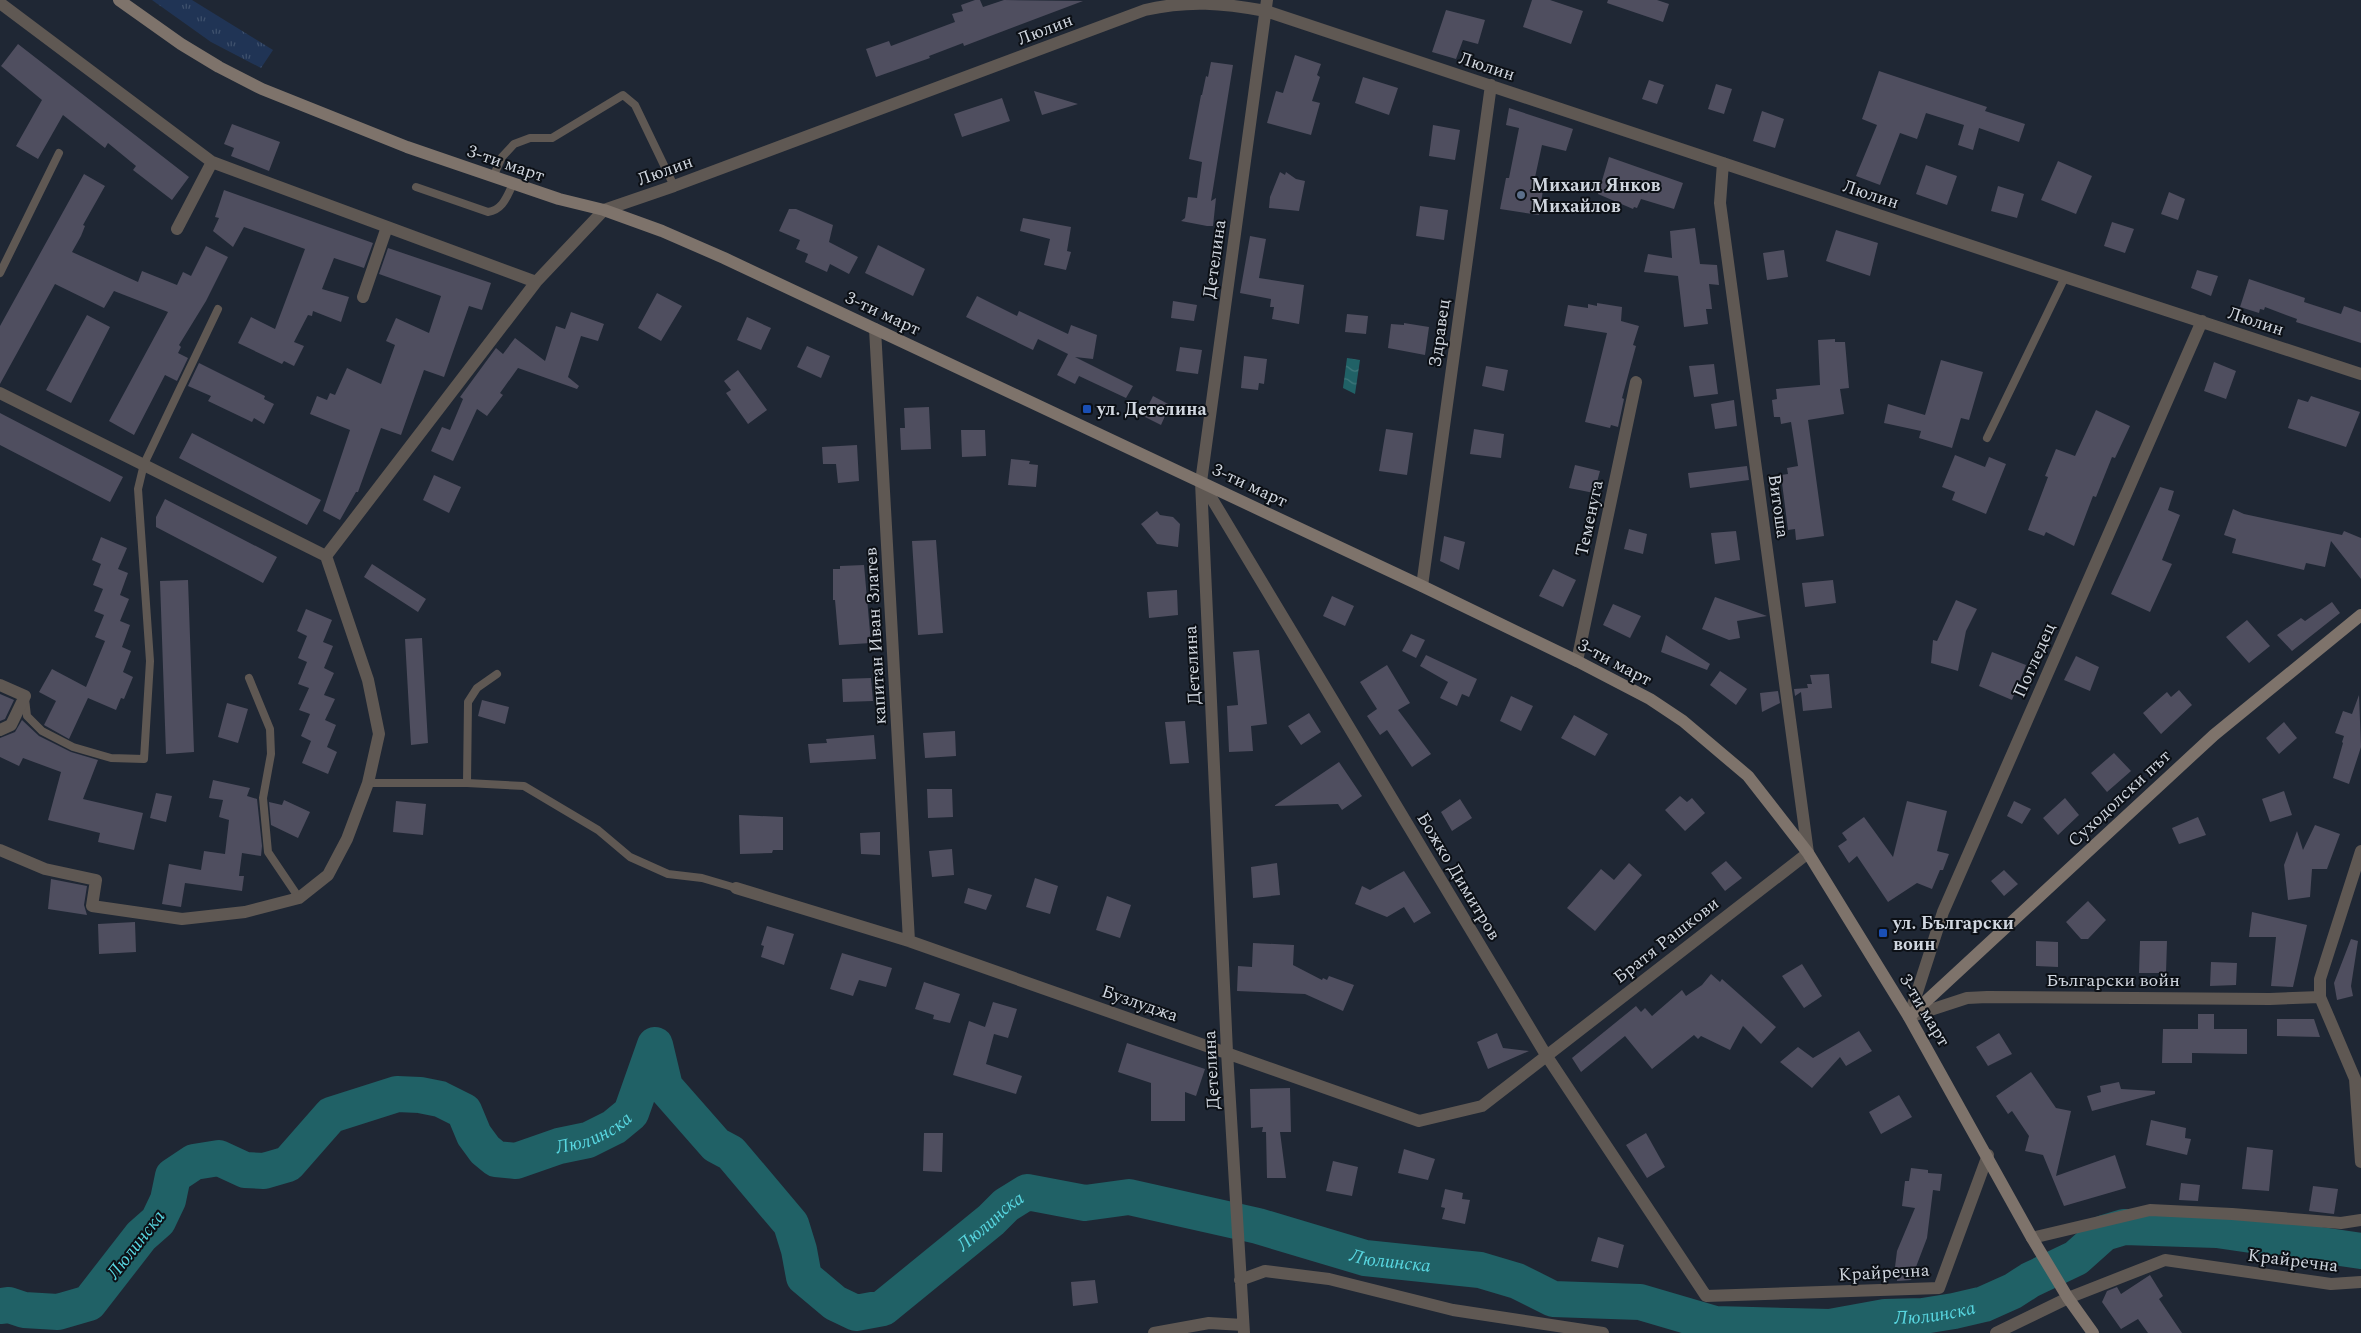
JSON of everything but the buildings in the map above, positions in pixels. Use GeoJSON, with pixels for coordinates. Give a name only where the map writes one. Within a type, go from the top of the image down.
{"type":"FeatureCollection","features":[{"type":"Feature","properties":{"kind":"street","name":"3-ти март"},"geometry":{"type":"LineString","coordinates":[[119,0],[181,44],[219,67],[262,89],[407,147],[559,199],[604,210],[662,231],[724,258],[1422,586],[1577,661],[1650,699],[1684,721],[1748,776],[1808,853],[1909,1017],[1988,1155],[2032,1238],[2068,1298],[2093,1333]]}},
{"type":"Feature","properties":{"kind":"street"},"geometry":{"type":"LineString","coordinates":[[0,2],[212,162],[536,282]]}},
{"type":"Feature","properties":{"kind":"street","name":"Люлин"},"geometry":{"type":"LineString","coordinates":[[604,210],[674,186],[1146,10],[1173,4],[1202,2],[1267,5],[1491,85],[2064,277],[2361,374]]}},
{"type":"Feature","properties":{"kind":"street","name":"Детелина"},"geometry":{"type":"LineString","coordinates":[[1244,1329],[1227,1052],[1201,482],[1267,5]]}},
{"type":"Feature","properties":{"kind":"street","name":"Здравец"},"geometry":{"type":"LineString","coordinates":[[1422,586],[1491,85]]}},
{"type":"Feature","properties":{"kind":"street"},"geometry":{"type":"LineString","coordinates":[[177,230],[212,162]]}},
{"type":"Feature","properties":{"kind":"street","name":"Витоша"},"geometry":{"type":"LineString","coordinates":[[1723,163],[1720,203],[1808,853]]}},
{"type":"Feature","properties":{"kind":"street"},"geometry":{"type":"LineString","coordinates":[[326,556],[536,282],[604,210]]}},
{"type":"Feature","properties":{"kind":"street"},"geometry":{"type":"LineString","coordinates":[[362,297],[387,227]]}},
{"type":"Feature","properties":{"kind":"street","name":"Погледец"},"geometry":{"type":"LineString","coordinates":[[1909,1017],[1943,912],[2202,321]]}},
{"type":"Feature","properties":{"kind":"street","name":"капитан Иван Златев"},"geometry":{"type":"LineString","coordinates":[[875,329],[909,941]]}},
{"type":"Feature","properties":{"kind":"street","name":"Теменуга"},"geometry":{"type":"LineString","coordinates":[[1577,661],[1636,382]]}},
{"type":"Feature","properties":{"kind":"street"},"geometry":{"type":"LineString","coordinates":[[0,393],[326,556],[368,680],[379,734],[368,783],[347,839],[328,876],[299,898],[245,912],[182,919],[92,906],[96,880],[45,868],[0,850]]}},
{"type":"Feature","properties":{"kind":"street","name":"Божко Димитров"},"geometry":{"type":"LineString","coordinates":[[1201,482],[1546,1055],[1697,1283]]}},
{"type":"Feature","properties":{"kind":"street","name":"Суходолски път"},"geometry":{"type":"LineString","coordinates":[[1909,1017],[2214,735],[2361,614]]}},
{"type":"Feature","properties":{"kind":"street"},"geometry":{"type":"LineString","coordinates":[[0,685],[25,696],[11,725],[0,730]]}},
{"type":"Feature","properties":{"kind":"street"},"geometry":{"type":"LineString","coordinates":[[2361,851],[2320,979],[2320,997],[2358,1079],[2361,1162]]}},
{"type":"Feature","properties":{"kind":"street","name":"Братя Рашкови"},"geometry":{"type":"LineString","coordinates":[[1546,1055],[1808,853]]}},
{"type":"Feature","properties":{"kind":"street","name":"Бузлуджа"},"geometry":{"type":"LineString","coordinates":[[736,888],[909,941],[1419,1121],[1482,1106],[1546,1055]]}},
{"type":"Feature","properties":{"kind":"street","name":"Български войн"},"geometry":{"type":"LineString","coordinates":[[1909,1017],[1967,998],[1986,997],[2270,999],[2320,997]]}},
{"type":"Feature","properties":{"kind":"street","name":"Крайречна"},"geometry":{"type":"LineString","coordinates":[[1697,1283],[1706,1296],[1939,1288],[1988,1155]]}},
{"type":"Feature","properties":{"kind":"street"},"geometry":{"type":"LineString","coordinates":[[2032,1238],[2150,1210],[2232,1214],[2341,1223],[2361,1220]]}},
{"type":"Feature","properties":{"kind":"street","name":"Крайречна"},"geometry":{"type":"LineString","coordinates":[[1996,1333],[2068,1298],[2165,1260],[2331,1284],[2361,1282]]}},
{"type":"Feature","properties":{"kind":"street"},"geometry":{"type":"LineString","coordinates":[[1240,1280],[1265,1271],[1329,1279],[1453,1310],[1603,1333]]}},
{"type":"Feature","properties":{"kind":"street"},"geometry":{"type":"LineString","coordinates":[[1154,1333],[1209,1323],[1244,1329]]}},
{"type":"Feature","properties":{"kind":"lane"},"geometry":{"type":"LineString","coordinates":[[493,176],[502,157],[514,144],[530,138],[552,138],[623,95],[635,105],[674,186]]}},
{"type":"Feature","properties":{"kind":"lane"},"geometry":{"type":"LineString","coordinates":[[0,273],[59,153]]}},
{"type":"Feature","properties":{"kind":"lane"},"geometry":{"type":"LineString","coordinates":[[416,187],[488,212],[496,211],[502,205],[513,184]]}},
{"type":"Feature","properties":{"kind":"lane"},"geometry":{"type":"LineString","coordinates":[[1987,438],[2064,277]]}},
{"type":"Feature","properties":{"kind":"lane"},"geometry":{"type":"LineString","coordinates":[[25,696],[27,716],[42,731],[73,747],[112,758],[144,759],[150,661],[138,489],[144,464],[218,309]]}},
{"type":"Feature","properties":{"kind":"lane"},"geometry":{"type":"LineString","coordinates":[[467,783],[468,702],[477,688],[497,674]]}},
{"type":"Feature","properties":{"kind":"lane"},"geometry":{"type":"LineString","coordinates":[[249,678],[270,729],[271,754],[263,798],[268,852],[299,898]]}},
{"type":"Feature","properties":{"kind":"lane"},"geometry":{"type":"LineString","coordinates":[[368,783],[467,783],[524,786],[598,830],[630,857],[668,874],[702,878],[736,888]]}},
{"type":"Feature","properties":{"kind":"green space"},"geometry":{"type":"Polygon","coordinates":[[[152,0],[192,0],[273,50],[261,68],[211,42],[152,0]]]}},
{"type":"Feature","properties":{"kind":"water"},"geometry":{"type":"Polygon","coordinates":[[[1347,358],[1360,360],[1355,394],[1343,388],[1347,358]]]}},
{"type":"Feature","properties":{"kind":"waterway","name":"Люлинска"},"geometry":{"type":"LineString","coordinates":[[0,1306],[9,1305],[24,1310],[58,1312],[89,1303],[141,1236],[158,1221],[168,1200],[173,1176],[194,1162],[219,1158],[245,1170],[264,1171],[288,1164],[331,1115],[397,1094],[420,1095],[440,1099],[464,1111],[474,1135],[485,1150],[496,1159],[516,1161],[559,1146],[588,1140],[614,1127],[631,1113],[655,1045],[665,1087],[716,1145],[731,1153],[791,1224],[799,1250],[804,1277],[835,1303],[856,1313],[883,1308],[991,1220],[1006,1205],[1027,1192],[1085,1203],[1129,1197],[1258,1226],[1365,1258],[1480,1270],[1517,1281],[1553,1299],[1640,1302],[1715,1324],[1830,1327],[1885,1317],[1923,1316],[1984,1304],[2076,1258],[2104,1233],[2124,1227],[2217,1230],[2361,1251]]}},
{"type":"Feature","properties":{"kind":"place","name":"Михаил Янков Михайлов"},"geometry":{"type":"Point","coordinates":[1521,195]}},
{"type":"Feature","properties":{"kind":"place","name":"ул. Детелина"},"geometry":{"type":"Point","coordinates":[1087,409]}},
{"type":"Feature","properties":{"kind":"place","name":"ул. Български воин"},"geometry":{"type":"Point","coordinates":[1883,933]}}]}
